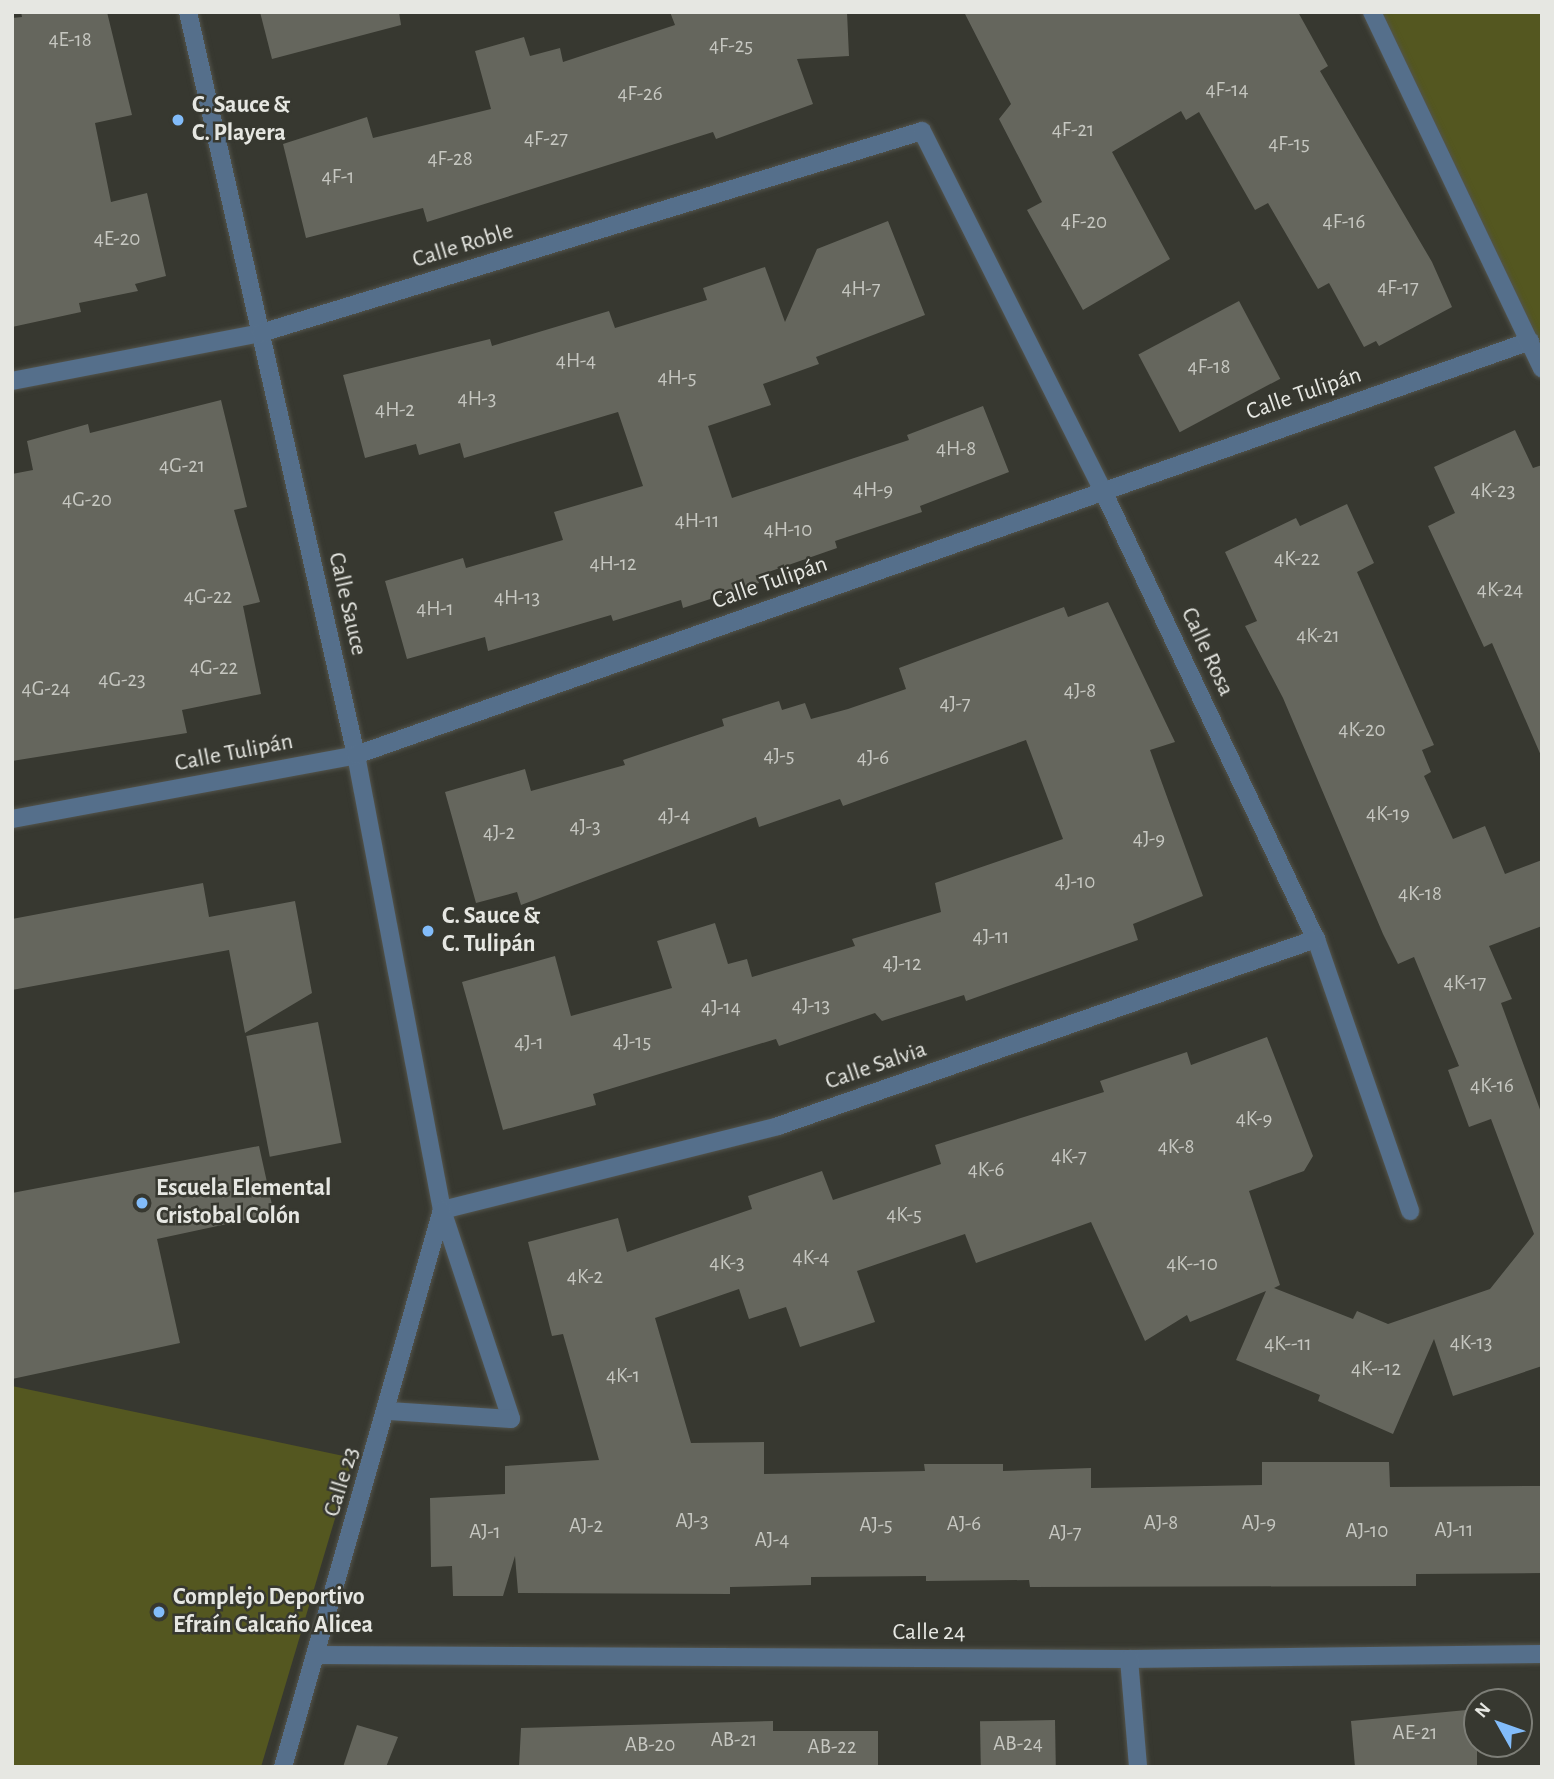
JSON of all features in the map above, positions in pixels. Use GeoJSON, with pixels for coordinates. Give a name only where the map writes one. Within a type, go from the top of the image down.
{"type":"FeatureCollection","features":[{"type":"Feature","properties":{"kind":"street","name":"Calle Sauce"},"geometry":{"type":"LineString","coordinates":[[188,12],[356,755],[442,1210],[511,1419],[389,1411]]}},
{"type":"Feature","properties":{"kind":"street"},"geometry":{"type":"LineString","coordinates":[[1372,12],[1542,368]]}},
{"type":"Feature","properties":{"kind":"street","name":"Calle Roble"},"geometry":{"type":"LineString","coordinates":[[12,381],[261,333],[922,131]]}},
{"type":"Feature","properties":{"kind":"street","name":"Calle Rosa"},"geometry":{"type":"LineString","coordinates":[[922,131],[1103,491],[1316,939],[1410,1210]]}},
{"type":"Feature","properties":{"kind":"street","name":"Calle Tulipán"},"geometry":{"type":"LineString","coordinates":[[12,819],[356,755],[1530,341]]}},
{"type":"Feature","properties":{"kind":"street","name":"Calle Salvia"},"geometry":{"type":"LineString","coordinates":[[442,1210],[778,1126],[1316,939]]}},
{"type":"Feature","properties":{"kind":"street","name":"Calle 23"},"geometry":{"type":"LineString","coordinates":[[283,1767],[389,1411],[442,1210]]}},
{"type":"Feature","properties":{"kind":"street","name":"Calle 24"},"geometry":{"type":"LineString","coordinates":[[317,1655],[1129,1659],[1542,1654]]}},
{"type":"Feature","properties":{"kind":"street"},"geometry":{"type":"LineString","coordinates":[[1129,1659],[1138,1767]]}},
{"type":"Feature","properties":{"kind":"green space"},"geometry":{"type":"Polygon","coordinates":[[[1372,12],[1542,12],[1542,368],[1372,12]]]}},
{"type":"Feature","properties":{"kind":"green space","name":"Complejo Deportivo Efraín Calcaño Alicea"},"geometry":{"type":"Polygon","coordinates":[[[12,1386],[353,1458],[261,1767],[12,1767],[12,1386]]]}},
{"type":"Feature","properties":{"kind":"building"},"geometry":{"type":"Polygon","coordinates":[[[21,12],[107,12],[132,115],[95,123],[111,202],[147,193],[166,276],[135,284],[138,291],[79,303],[81,312],[12,327],[12,18],[22,17],[21,12]]]}},
{"type":"Feature","properties":{"kind":"building"},"geometry":{"type":"Polygon","coordinates":[[[260,12],[399,12],[401,25],[272,59],[260,12]]]}},
{"type":"Feature","properties":{"kind":"building"},"geometry":{"type":"Polygon","coordinates":[[[670,12],[847,12],[849,56],[797,59],[813,104],[716,139],[713,132],[427,222],[423,208],[306,238],[283,144],[367,117],[373,138],[491,109],[475,51],[524,37],[530,56],[560,48],[563,62],[675,25],[670,12]]]}},
{"type":"Feature","properties":{"kind":"building"},"geometry":{"type":"Polygon","coordinates":[[[964,12],[1298,12],[1328,66],[1320,71],[1432,262],[1452,307],[1379,346],[1376,341],[1364,347],[1329,283],[1318,289],[1268,203],[1255,210],[1199,112],[1186,120],[1181,111],[1112,152],[1170,259],[1083,310],[1027,210],[1042,202],[999,119],[1011,104],[964,12]]]}},
{"type":"Feature","properties":{"kind":"building"},"geometry":{"type":"Polygon","coordinates":[[[888,221],[925,315],[816,357],[819,364],[763,384],[771,405],[708,426],[732,498],[909,440],[907,435],[983,406],[1009,472],[920,506],[922,512],[835,541],[837,548],[757,576],[759,583],[683,608],[681,600],[613,621],[611,615],[488,651],[485,637],[407,659],[385,581],[463,558],[466,568],[563,540],[554,512],[643,486],[618,412],[464,458],[460,443],[419,455],[416,444],[365,458],[343,375],[490,339],[492,346],[609,311],[615,328],[707,300],[703,288],[765,267],[785,322],[817,249],[888,221]]]}},
{"type":"Feature","properties":{"kind":"building"},"geometry":{"type":"Polygon","coordinates":[[[1239,301],[1280,379],[1180,432],[1138,355],[1239,301]]]}},
{"type":"Feature","properties":{"kind":"building"},"geometry":{"type":"Polygon","coordinates":[[[221,400],[247,507],[234,510],[260,602],[243,606],[261,694],[182,710],[187,733],[12,761],[12,474],[33,470],[27,441],[88,424],[90,433],[221,400]]]}},
{"type":"Feature","properties":{"kind":"building"},"geometry":{"type":"Polygon","coordinates":[[[1515,430],[1533,468],[1542,465],[1542,758],[1492,643],[1484,647],[1428,526],[1455,513],[1434,467],[1515,430]]]}},
{"type":"Feature","properties":{"kind":"building"},"geometry":{"type":"Polygon","coordinates":[[[1347,504],[1374,563],[1357,572],[1434,745],[1422,750],[1431,772],[1424,776],[1453,839],[1485,826],[1505,874],[1542,860],[1542,926],[1489,946],[1512,999],[1501,1003],[1542,1115],[1542,1366],[1453,1396],[1434,1339],[1393,1434],[1318,1401],[1320,1395],[1236,1360],[1266,1291],[1190,1322],[1187,1315],[1145,1341],[1091,1222],[976,1263],[965,1234],[857,1271],[875,1322],[800,1347],[786,1307],[749,1319],[739,1289],[655,1318],[691,1443],[764,1442],[764,1474],[925,1471],[924,1464],[1003,1464],[1003,1471],[1091,1468],[1091,1488],[1262,1485],[1262,1462],[1389,1462],[1390,1487],[1542,1486],[1542,1573],[1416,1574],[1416,1586],[1030,1587],[1029,1580],[926,1581],[926,1576],[811,1577],[811,1585],[730,1587],[730,1594],[518,1593],[515,1556],[503,1596],[453,1596],[452,1566],[431,1567],[430,1498],[505,1494],[505,1466],[599,1460],[563,1334],[552,1336],[528,1242],[618,1218],[627,1252],[752,1209],[748,1196],[822,1171],[833,1200],[941,1164],[935,1145],[1104,1092],[1100,1081],[1187,1052],[1191,1065],[1267,1037],[1313,1156],[1304,1171],[1249,1191],[1280,1285],[1274,1288],[1353,1319],[1357,1311],[1388,1324],[1490,1289],[1534,1234],[1491,1119],[1469,1127],[1448,1070],[1459,1066],[1414,957],[1398,964],[1383,934],[1283,698],[1245,626],[1257,621],[1225,552],[1296,518],[1300,526],[1347,504]]]}},
{"type":"Feature","properties":{"kind":"building"},"geometry":{"type":"Polygon","coordinates":[[[1108,602],[1175,742],[1150,750],[1203,896],[1133,924],[1138,940],[966,1001],[964,995],[882,1021],[875,1013],[779,1046],[776,1039],[593,1094],[596,1105],[503,1130],[462,982],[555,956],[571,1016],[672,988],[657,941],[715,923],[728,964],[747,959],[752,977],[855,946],[852,939],[941,912],[935,883],[1063,839],[1026,740],[843,806],[840,799],[759,827],[756,817],[521,905],[517,892],[476,903],[445,792],[525,769],[531,791],[625,765],[623,760],[724,726],[722,719],[779,701],[782,710],[805,703],[811,719],[848,709],[906,689],[899,668],[1064,607],[1068,617],[1108,602]]]}},
{"type":"Feature","properties":{"kind":"building"},"geometry":{"type":"Polygon","coordinates":[[[203,883],[209,917],[295,901],[312,993],[245,1033],[229,950],[12,990],[12,919],[203,883]]]}},
{"type":"Feature","properties":{"kind":"building"},"geometry":{"type":"Polygon","coordinates":[[[318,1022],[341,1143],[270,1157],[246,1036],[318,1022]]]}},
{"type":"Feature","properties":{"kind":"building"},"geometry":{"type":"Polygon","coordinates":[[[259,1146],[274,1214],[157,1239],[180,1343],[12,1379],[12,1193],[259,1146]]]}},
{"type":"Feature","properties":{"kind":"building"},"geometry":{"type":"Polygon","coordinates":[[[1463,1710],[1463,1758],[1477,1758],[1477,1767],[1355,1767],[1351,1721],[1463,1710]]]}},
{"type":"Feature","properties":{"kind":"building"},"geometry":{"type":"Polygon","coordinates":[[[1055,1720],[1056,1767],[981,1767],[980,1721],[1055,1720]]]}},
{"type":"Feature","properties":{"kind":"building"},"geometry":{"type":"Polygon","coordinates":[[[773,1721],[773,1731],[878,1731],[878,1767],[519,1767],[521,1728],[773,1721]]]}},
{"type":"Feature","properties":{"kind":"building"},"geometry":{"type":"Polygon","coordinates":[[[357,1725],[398,1737],[386,1767],[343,1767],[357,1725]]]}},
{"type":"Feature","properties":{"kind":"place","name":"C. Sauce & C. Playera"},"geometry":{"type":"Point","coordinates":[178,120]}},
{"type":"Feature","properties":{"kind":"place","name":"C. Sauce & C. Tulipán"},"geometry":{"type":"Point","coordinates":[428,931]}},
{"type":"Feature","properties":{"kind":"place","name":"Escuela Elemental Cristobal Colón"},"geometry":{"type":"Point","coordinates":[142,1203]}},
{"type":"Feature","properties":{"kind":"place","name":"Complejo Deportivo Efraín Calcaño Alicea"},"geometry":{"type":"Point","coordinates":[159,1612]}}]}
